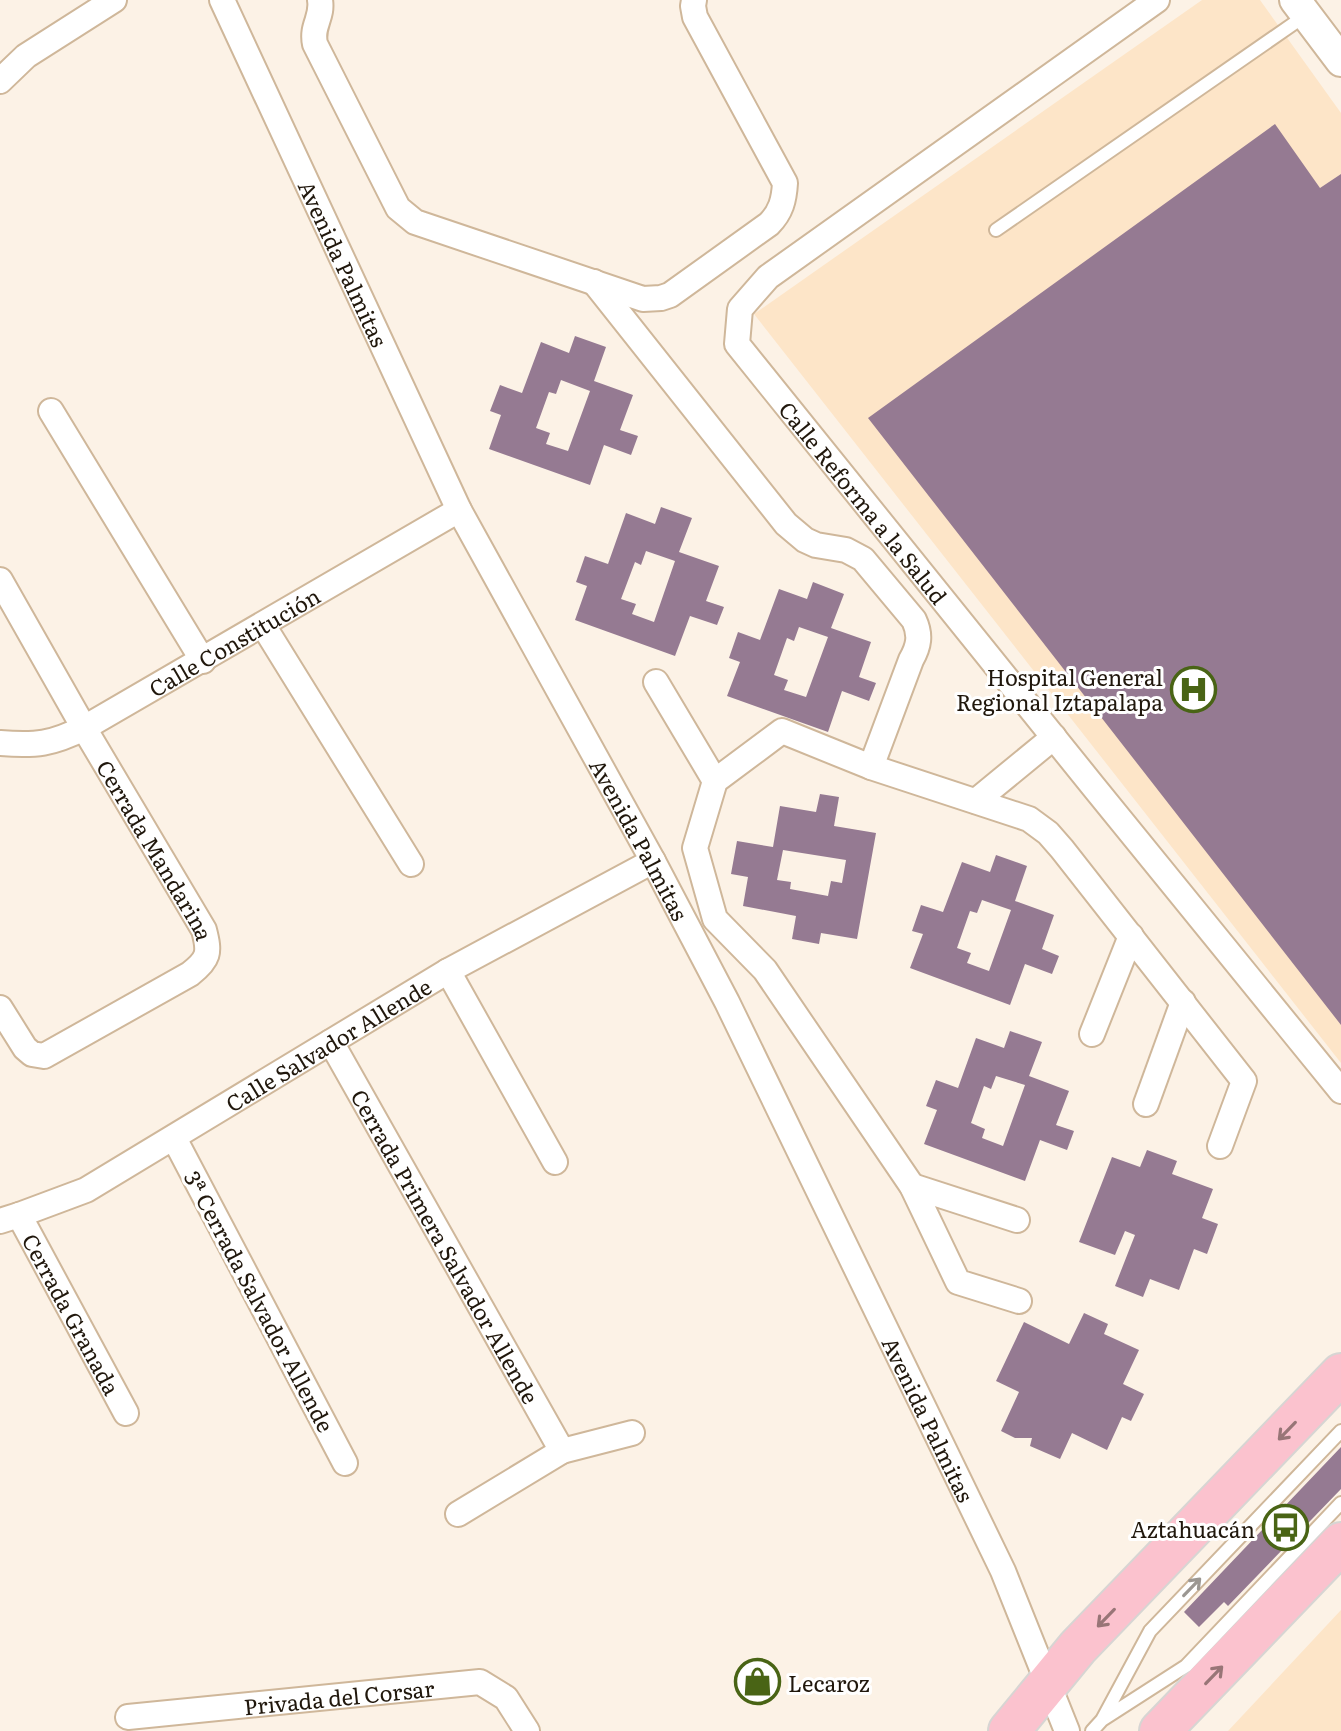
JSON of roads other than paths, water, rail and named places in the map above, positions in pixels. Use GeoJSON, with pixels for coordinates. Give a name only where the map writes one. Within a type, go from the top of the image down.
{"type":"FeatureCollection","features":[{"type":"Feature","properties":{"kind":"main road"},"geometry":{"type":"LineString","coordinates":[[1009,1731],[1078,1647],[1341,1374]]}},
{"type":"Feature","properties":{"kind":"main road"},"geometry":{"type":"LineString","coordinates":[[1160,1731],[1341,1543]]}},
{"type":"Feature","properties":{"kind":"street"},"geometry":{"type":"LineString","coordinates":[[0,81],[26,56],[114,0]]}},
{"type":"Feature","properties":{"kind":"street","name":"Avenida Palmitas"},"geometry":{"type":"LineString","coordinates":[[222,0],[459,510],[653,861],[727,1002],[1003,1571],[1067,1731]]}},
{"type":"Feature","properties":{"kind":"street"},"geometry":{"type":"LineString","coordinates":[[320,0],[321,14],[314,30],[315,44],[398,208],[404,214],[415,222],[643,299],[670,295],[769,224],[781,209],[785,196],[785,183],[695,17],[694,0]]}},
{"type":"Feature","properties":{"kind":"street","name":"Calle Reforma a la Salud"},"geometry":{"type":"LineString","coordinates":[[1157,0],[768,277],[740,309],[737,344],[1341,1091]]}},
{"type":"Feature","properties":{"kind":"street"},"geometry":{"type":"LineString","coordinates":[[1301,8],[1336,44]]}},
{"type":"Feature","properties":{"kind":"street"},"geometry":{"type":"LineString","coordinates":[[594,282],[786,524],[805,540],[846,550],[863,559],[914,620],[919,640],[916,651],[871,767]]}},
{"type":"Feature","properties":{"kind":"street"},"geometry":{"type":"LineString","coordinates":[[51,411],[203,661]]}},
{"type":"Feature","properties":{"kind":"street","name":"Calle Constitución"},"geometry":{"type":"LineString","coordinates":[[0,743],[28,746],[61,739],[84,728],[459,510]]}},
{"type":"Feature","properties":{"kind":"street"},"geometry":{"type":"LineString","coordinates":[[0,580],[84,728]]}},
{"type":"Feature","properties":{"kind":"street"},"geometry":{"type":"LineString","coordinates":[[263,625],[411,864]]}},
{"type":"Feature","properties":{"kind":"street"},"geometry":{"type":"LineString","coordinates":[[656,682],[715,781]]}},
{"type":"Feature","properties":{"kind":"street","name":"Cerrada Mandarina"},"geometry":{"type":"LineString","coordinates":[[0,1008],[25,1048],[32,1054],[44,1056],[190,974],[204,963],[208,947],[204,930],[84,728]]}},
{"type":"Feature","properties":{"kind":"street"},"geometry":{"type":"LineString","coordinates":[[1019,1301],[958,1282],[912,1186],[765,970],[715,919],[695,848],[715,781],[782,731],[871,767],[1029,819],[1048,833],[1244,1081],[1220,1146]]}},
{"type":"Feature","properties":{"kind":"street"},"geometry":{"type":"LineString","coordinates":[[976,801],[1054,737]]}},
{"type":"Feature","properties":{"kind":"street","name":"Calle Salvador Allende"},"geometry":{"type":"LineString","coordinates":[[10,1218],[86,1190],[448,971],[653,861]]}},
{"type":"Feature","properties":{"kind":"street"},"geometry":{"type":"LineString","coordinates":[[1092,1034],[1131,936]]}},
{"type":"Feature","properties":{"kind":"street"},"geometry":{"type":"LineString","coordinates":[[448,971],[555,1162]]}},
{"type":"Feature","properties":{"kind":"street"},"geometry":{"type":"LineString","coordinates":[[1146,1104],[1183,1002]]}},
{"type":"Feature","properties":{"kind":"street","name":"Cerrada Primera Salvador Allende"},"geometry":{"type":"LineString","coordinates":[[331,1042],[562,1451]]}},
{"type":"Feature","properties":{"kind":"street","name":"3ª Cerrada Salvador Allende"},"geometry":{"type":"LineString","coordinates":[[174,1138],[345,1463]]}},
{"type":"Feature","properties":{"kind":"street"},"geometry":{"type":"LineString","coordinates":[[912,1186],[1017,1220]]}},
{"type":"Feature","properties":{"kind":"street","name":"Cerrada Granada"},"geometry":{"type":"LineString","coordinates":[[10,1218],[126,1413]]}},
{"type":"Feature","properties":{"kind":"street"},"geometry":{"type":"LineString","coordinates":[[458,1514],[562,1451],[632,1433]]}},
{"type":"Feature","properties":{"kind":"street","name":"Privada del Corsar"},"geometry":{"type":"LineString","coordinates":[[128,1717],[480,1682],[506,1698],[527,1731]]}},
{"type":"Feature","properties":{"kind":"lane"},"geometry":{"type":"LineString","coordinates":[[996,230],[1301,8]]}},
{"type":"Feature","properties":{"kind":"lane"},"geometry":{"type":"LineString","coordinates":[[1092,1731],[1102,1720],[1150,1631],[1341,1431]]}},
{"type":"Feature","properties":{"kind":"lane"},"geometry":{"type":"LineString","coordinates":[[1102,1720],[1186,1666],[1341,1503]]}},
{"type":"Feature","properties":{"kind":"place","name":"Hospital General Regional Iztapalapa"},"geometry":{"type":"Point","coordinates":[1194,689]}},
{"type":"Feature","properties":{"kind":"place","name":"Aztahuacán"},"geometry":{"type":"Point","coordinates":[1286,1528]}},
{"type":"Feature","properties":{"kind":"place","name":"Lecaroz"},"geometry":{"type":"Point","coordinates":[757,1682]}}]}
